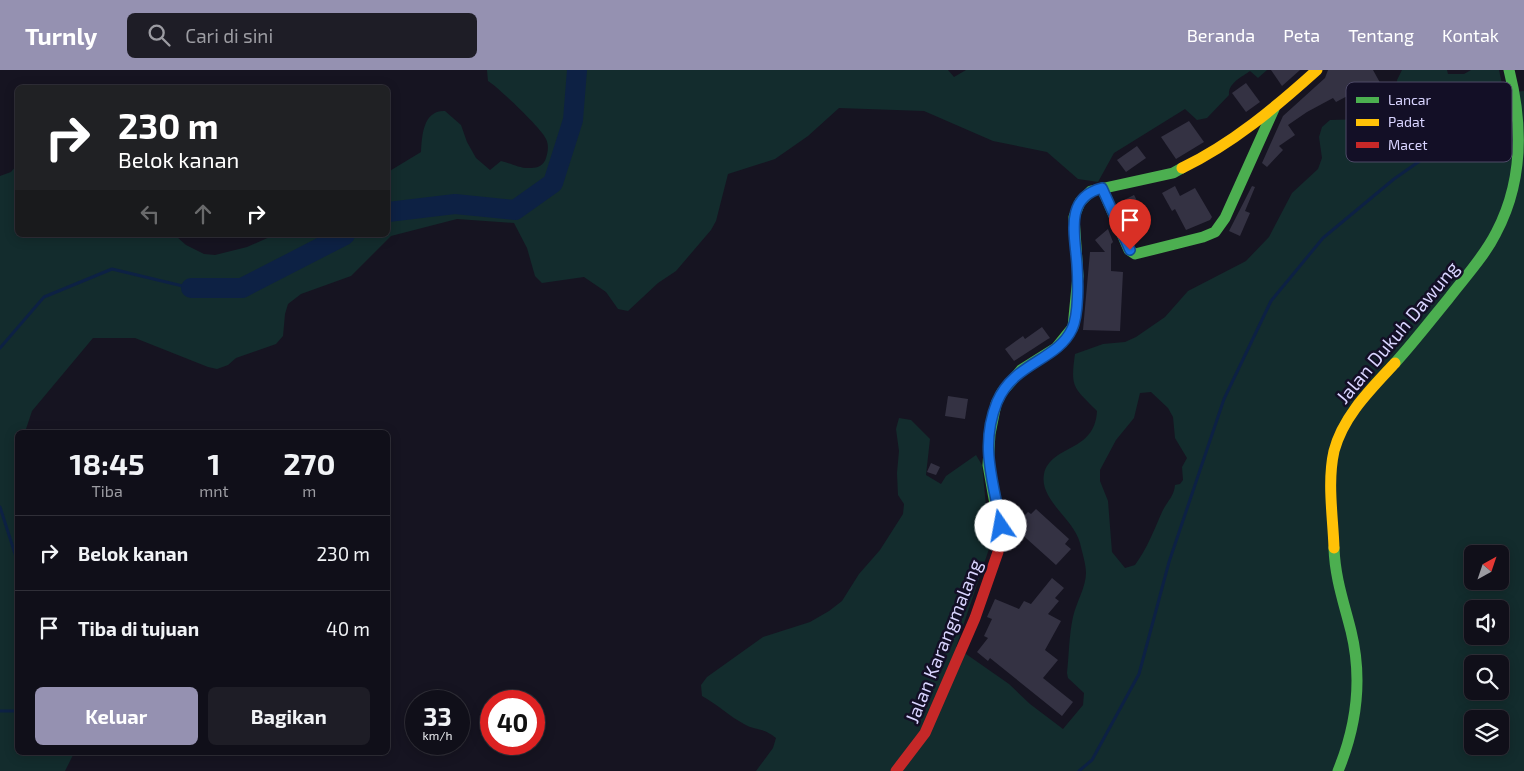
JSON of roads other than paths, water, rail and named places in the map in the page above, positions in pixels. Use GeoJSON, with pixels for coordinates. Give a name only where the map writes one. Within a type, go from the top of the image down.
{"type":"FeatureCollection","features":[{"type":"Feature","properties":{"kind":"street","name":"Jalan Karangmalang"},"geometry":{"type":"LineString","coordinates":[[896,771],[911,754],[925,733],[975,618],[998,552],[1001,526],[988,466],[990,434],[996,404],[1002,392],[1021,370],[1056,348],[1073,326],[1078,276],[1074,217],[1085,195],[1102,188],[1173,173],[1185,168],[1274,109],[1317,70]]}},
{"type":"Feature","properties":{"kind":"street","name":"Jalan Dukuh Dawung"},"geometry":{"type":"LineString","coordinates":[[1338,771],[1357,717],[1358,694],[1357,660],[1336,575],[1331,468],[1337,443],[1344,425],[1356,407],[1412,344],[1472,270],[1496,235],[1513,194],[1520,152],[1520,106],[1509,70]]}},
{"type":"Feature","properties":{"kind":"street"},"geometry":{"type":"LineString","coordinates":[[1102,188],[1130,250],[1135,254],[1203,237],[1215,232],[1225,218],[1274,109]]}},
{"type":"Feature","properties":{"kind":"waterway"},"geometry":{"type":"LineString","coordinates":[[390,212],[455,204],[515,210],[553,183],[573,120],[577,70]]}},
{"type":"Feature","properties":{"kind":"waterway"},"geometry":{"type":"LineString","coordinates":[[1079,771],[1092,760],[1139,674],[1169,562],[1224,399],[1271,301],[1323,238],[1394,179],[1418,162]]}},
{"type":"Feature","properties":{"kind":"waterway"},"geometry":{"type":"LineString","coordinates":[[191,288],[242,288],[341,237]]}},
{"type":"Feature","properties":{"kind":"waterway"},"geometry":{"type":"LineString","coordinates":[[0,348],[44,297],[112,269],[191,288]]}},
{"type":"Feature","properties":{"kind":"waterway"},"geometry":{"type":"LineString","coordinates":[[0,507],[15,554]]}},
{"type":"Feature","properties":{"kind":"waterway"},"geometry":{"type":"LineString","coordinates":[[0,711],[15,711]]}}]}
